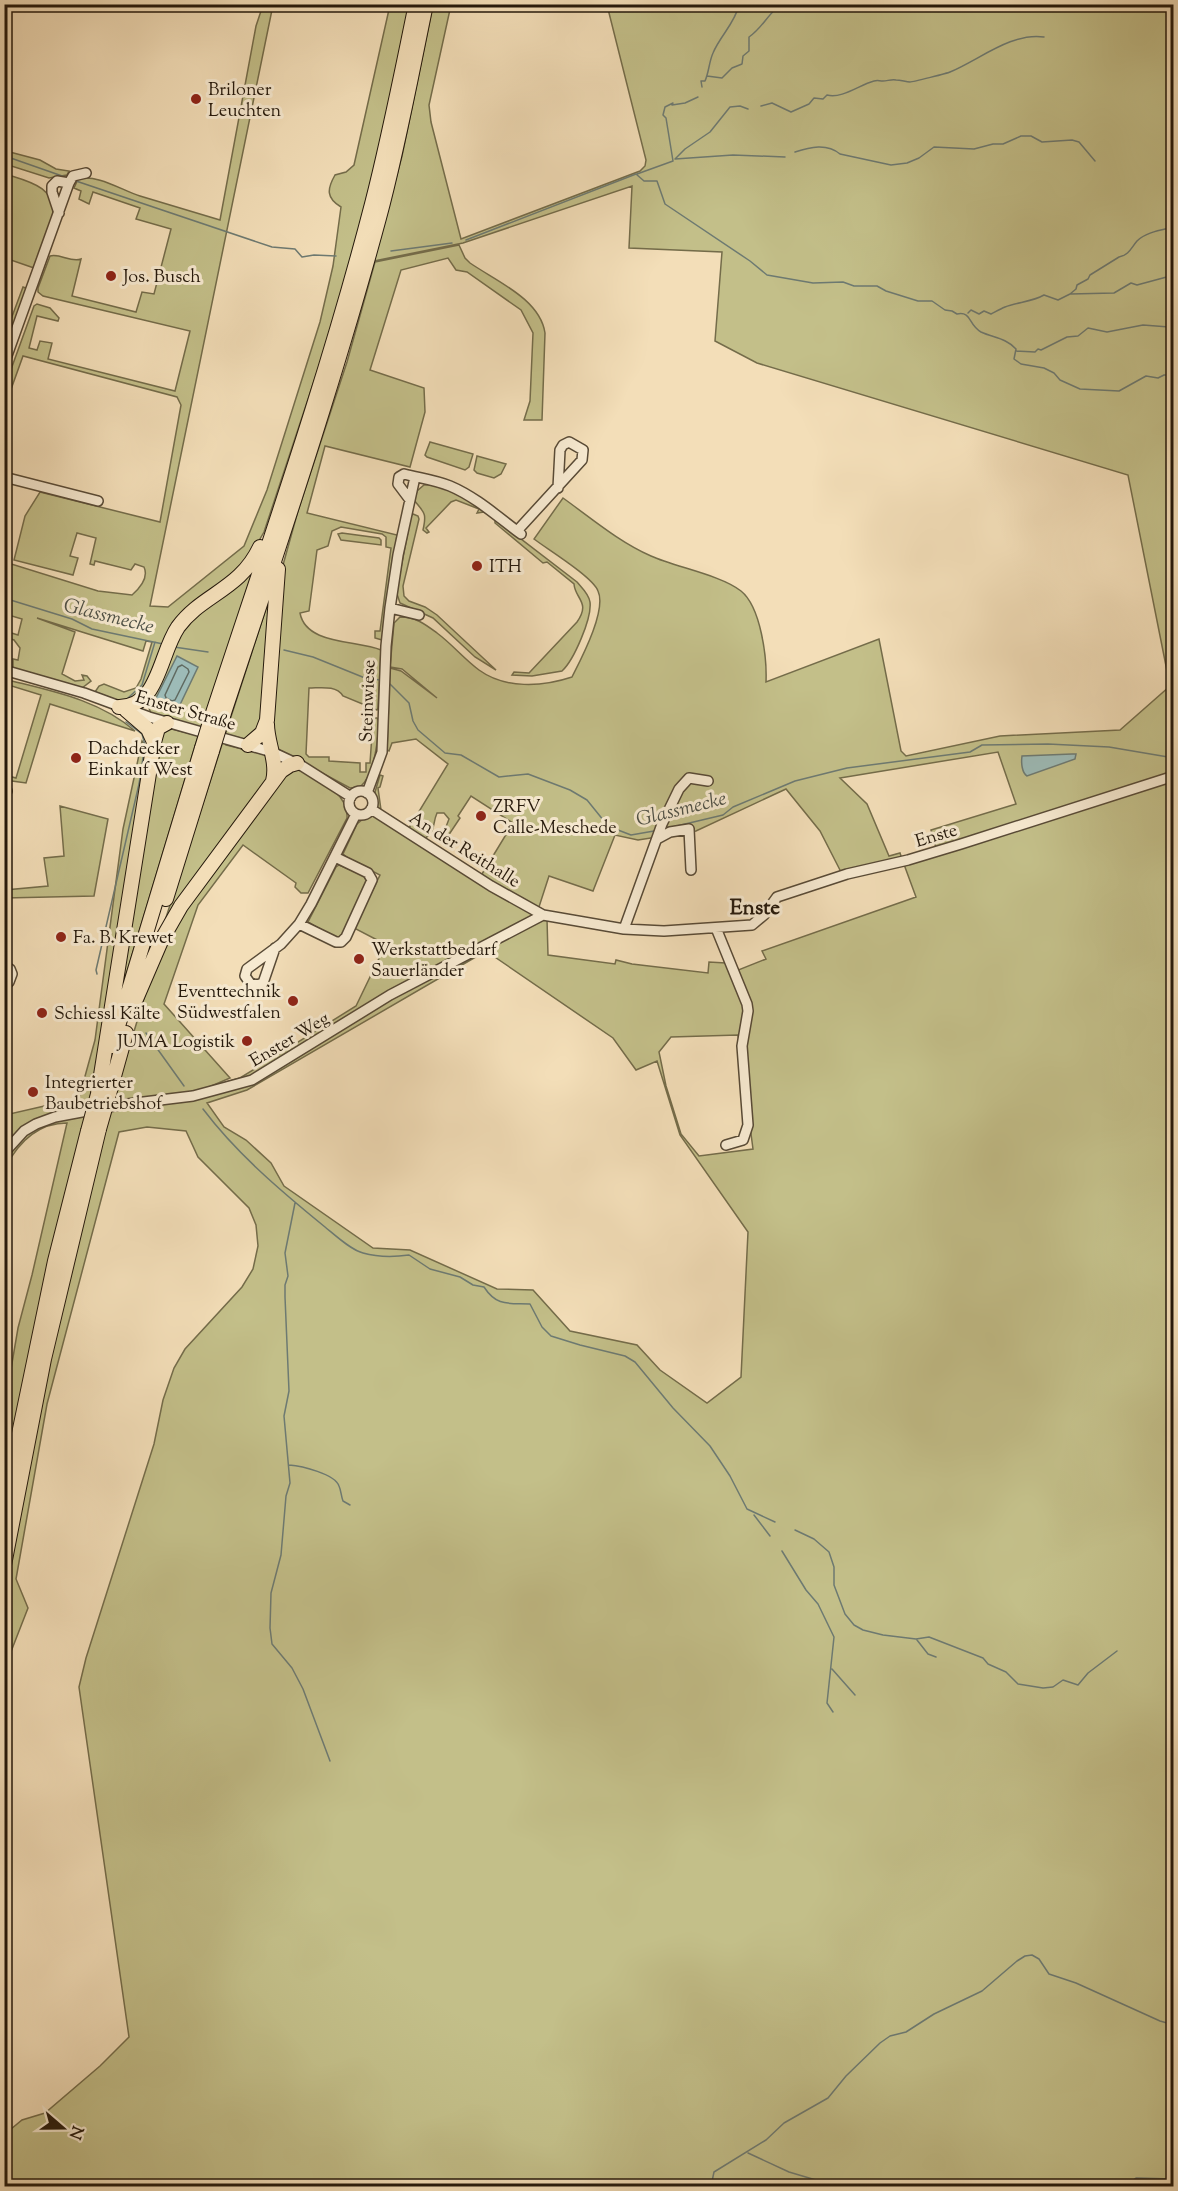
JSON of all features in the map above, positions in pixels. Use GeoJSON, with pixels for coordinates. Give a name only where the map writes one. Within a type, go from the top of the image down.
{"type":"FeatureCollection","features":[{"type":"Feature","properties":{"kind":"highway"},"geometry":{"type":"LineString","coordinates":[[4,1565],[44,1359],[103,1094],[216,720],[292,487],[339,356],[375,212],[383,162],[416,4]]}},
{"type":"Feature","properties":{"kind":"highway"},"geometry":{"type":"LineString","coordinates":[[375,212],[393,163],[426,4]]}},
{"type":"Feature","properties":{"kind":"highway"},"geometry":{"type":"LineString","coordinates":[[149,717],[146,707],[148,694],[167,647],[188,616],[233,582],[250,564],[292,487]]}},
{"type":"Feature","properties":{"kind":"highway"},"geometry":{"type":"LineString","coordinates":[[272,783],[275,771],[267,735],[267,720],[275,584],[292,487]]}},
{"type":"Feature","properties":{"kind":"highway"},"geometry":{"type":"LineString","coordinates":[[123,708],[142,701],[148,694]]}},
{"type":"Feature","properties":{"kind":"highway"},"geometry":{"type":"LineString","coordinates":[[123,708],[148,729],[154,742]]}},
{"type":"Feature","properties":{"kind":"highway"},"geometry":{"type":"LineString","coordinates":[[248,745],[262,733],[267,720]]}},
{"type":"Feature","properties":{"kind":"highway"},"geometry":{"type":"LineString","coordinates":[[103,1094],[154,742],[158,728],[167,723]]}},
{"type":"Feature","properties":{"kind":"highway"},"geometry":{"type":"LineString","coordinates":[[103,1094],[136,999],[207,749]]}},
{"type":"Feature","properties":{"kind":"highway"},"geometry":{"type":"LineString","coordinates":[[136,999],[161,941],[181,906],[272,783],[285,768],[297,763]]}},
{"type":"Feature","properties":{"kind":"highway"},"geometry":{"type":"LineString","coordinates":[[4,1506],[51,1282],[94,1130]]}},
{"type":"Feature","properties":{"kind":"street"},"geometry":{"type":"LineString","coordinates":[[4,364],[69,183],[73,176],[86,172]]}},
{"type":"Feature","properties":{"kind":"street"},"geometry":{"type":"LineString","coordinates":[[59,213],[52,186],[57,181],[69,183]]}},
{"type":"Feature","properties":{"kind":"street"},"geometry":{"type":"LineString","coordinates":[[415,477],[450,486],[465,494],[519,533],[558,488],[582,460],[583,450],[569,442],[560,450],[558,488]]}},
{"type":"Feature","properties":{"kind":"street","name":"Steinwiese"},"geometry":{"type":"LineString","coordinates":[[367,793],[382,752],[390,608],[398,555],[410,500],[415,477],[404,474],[398,480],[410,500]]}},
{"type":"Feature","properties":{"kind":"street"},"geometry":{"type":"LineString","coordinates":[[4,477],[98,501]]}},
{"type":"Feature","properties":{"kind":"street"},"geometry":{"type":"LineString","coordinates":[[390,608],[419,615]]}},
{"type":"Feature","properties":{"kind":"street","name":"Enster Straße"},"geometry":{"type":"LineString","coordinates":[[4,670],[84,693],[167,723],[272,752],[297,763],[351,797]]}},
{"type":"Feature","properties":{"kind":"street","name":"Enste"},"geometry":{"type":"LineString","coordinates":[[543,915],[624,929],[664,931],[752,925],[764,915],[777,897],[847,874],[908,860],[961,844],[1173,776]]}},
{"type":"Feature","properties":{"kind":"street"},"geometry":{"type":"LineString","coordinates":[[624,929],[672,801],[684,782],[692,777],[708,781]]}},
{"type":"Feature","properties":{"kind":"street"},"geometry":{"type":"LineString","coordinates":[[4,786],[7,791],[4,798]]}},
{"type":"Feature","properties":{"kind":"street"},"geometry":{"type":"LineString","coordinates":[[357,792],[367,793],[373,801],[371,809],[363,814],[356,814],[350,805],[351,797],[357,792]]}},
{"type":"Feature","properties":{"kind":"street","name":"An der Reithalle"},"geometry":{"type":"LineString","coordinates":[[371,809],[491,886],[543,915]]}},
{"type":"Feature","properties":{"kind":"street"},"geometry":{"type":"LineString","coordinates":[[275,948],[299,924],[356,814]]}},
{"type":"Feature","properties":{"kind":"street"},"geometry":{"type":"LineString","coordinates":[[659,832],[689,829],[691,870]]}},
{"type":"Feature","properties":{"kind":"street"},"geometry":{"type":"LineString","coordinates":[[299,924],[336,942],[341,942],[346,937],[372,880],[368,873],[335,857]]}},
{"type":"Feature","properties":{"kind":"street","name":"Enster Weg"},"geometry":{"type":"LineString","coordinates":[[4,1153],[24,1131],[55,1117],[119,1105],[193,1096],[252,1080],[390,995],[543,915]]}},
{"type":"Feature","properties":{"kind":"street"},"geometry":{"type":"LineString","coordinates":[[716,928],[741,986],[748,1011],[742,1046],[748,1125],[743,1140],[726,1145]]}},
{"type":"Feature","properties":{"kind":"street"},"geometry":{"type":"LineString","coordinates":[[4,966],[9,968],[12,974],[9,982],[4,985]]}},
{"type":"Feature","properties":{"kind":"shaded area"},"geometry":{"type":"Polygon","coordinates":[[[263,5],[273,5],[150,606],[168,607],[244,546],[267,490],[320,322],[333,266],[341,207],[330,197],[330,185],[335,175],[346,172],[354,165],[390,5],[409,5],[379,150],[352,257],[322,357],[264,532],[245,565],[190,605],[148,688],[127,704],[95,692],[99,686],[104,684],[124,692],[136,688],[152,642],[146,641],[143,651],[37,618],[75,632],[62,674],[75,681],[84,680],[82,675],[87,676],[91,681],[82,688],[13,669],[13,659],[18,660],[20,648],[14,640],[5,637],[5,631],[18,635],[22,619],[5,614],[5,562],[98,591],[132,595],[145,579],[144,567],[135,564],[131,570],[95,561],[94,565],[90,564],[96,538],[77,533],[70,556],[78,558],[73,575],[14,560],[25,516],[40,492],[160,522],[181,405],[177,397],[23,356],[5,406],[5,386],[34,306],[37,304],[50,308],[59,318],[58,321],[37,316],[29,348],[37,350],[40,341],[52,343],[48,359],[175,391],[190,331],[43,296],[38,292],[38,288],[50,256],[54,255],[73,260],[81,259],[72,296],[136,312],[142,292],[154,294],[171,229],[136,219],[140,208],[93,192],[89,204],[79,199],[81,191],[74,188],[78,179],[101,181],[140,196],[220,220],[256,26],[263,5]]]}},
{"type":"Feature","properties":{"kind":"shaded area"},"geometry":{"type":"Polygon","coordinates":[[[433,5],[451,5],[429,105],[431,122],[461,239],[640,171],[645,166],[646,160],[607,5],[1173,5],[1173,2186],[5,2186],[5,2134],[22,2120],[45,2113],[100,2066],[129,2037],[79,1687],[86,1658],[154,1444],[163,1400],[174,1368],[185,1349],[242,1287],[253,1269],[258,1246],[256,1225],[249,1208],[198,1157],[186,1131],[147,1127],[119,1132],[47,1404],[16,1579],[28,1608],[5,1667],[5,1591],[39,1403],[107,1121],[148,985],[161,952],[184,910],[286,770],[300,769],[338,794],[346,809],[347,818],[308,893],[301,893],[295,887],[296,883],[243,845],[198,905],[164,1004],[230,1078],[209,1087],[240,1078],[356,1006],[383,950],[383,943],[354,928],[380,875],[343,854],[357,824],[373,815],[547,919],[548,955],[615,964],[616,960],[708,973],[709,962],[726,963],[736,971],[766,959],[762,951],[916,897],[902,859],[842,874],[820,831],[786,789],[696,831],[638,840],[615,835],[593,891],[549,876],[538,910],[496,888],[482,874],[513,823],[471,796],[448,836],[444,832],[449,819],[444,813],[437,813],[432,831],[423,839],[377,811],[375,792],[380,775],[383,776],[378,788],[381,810],[409,828],[448,764],[416,739],[392,743],[389,751],[387,750],[390,668],[401,671],[437,698],[402,669],[390,667],[394,623],[400,617],[420,622],[442,637],[479,670],[500,681],[536,684],[572,677],[592,634],[600,599],[598,591],[588,578],[534,539],[563,498],[639,550],[661,560],[722,580],[741,591],[748,599],[758,620],[764,647],[766,682],[879,639],[901,751],[906,756],[1000,736],[1120,730],[1170,686],[1128,475],[757,363],[715,341],[722,252],[629,248],[632,186],[463,243],[374,261],[402,156],[433,5]],[[998,752],[840,778],[867,804],[889,856],[900,853],[902,859],[936,848],[931,830],[1016,804],[998,752]],[[486,951],[247,1090],[207,1103],[224,1127],[246,1140],[271,1163],[284,1186],[373,1248],[410,1250],[497,1289],[533,1290],[570,1331],[637,1345],[660,1370],[707,1403],[741,1377],[748,1232],[680,1135],[657,1061],[636,1070],[613,1038],[486,951]],[[738,1035],[671,1037],[659,1052],[666,1086],[681,1134],[699,1156],[753,1149],[738,1035]]]}},
{"type":"Feature","properties":{"kind":"shaded area"},"geometry":{"type":"Polygon","coordinates":[[[6,151],[40,160],[56,169],[69,171],[67,175],[49,178],[5,164],[6,151]]]}},
{"type":"Feature","properties":{"kind":"shaded area"},"geometry":{"type":"Polygon","coordinates":[[[5,174],[39,187],[51,199],[52,218],[34,268],[5,258],[5,174]]]}},
{"type":"Feature","properties":{"kind":"shaded area"},"geometry":{"type":"Polygon","coordinates":[[[459,245],[470,263],[515,292],[535,310],[541,321],[545,333],[542,420],[524,420],[530,401],[533,333],[521,310],[467,272],[456,270],[448,258],[401,270],[370,370],[424,388],[425,412],[410,467],[325,446],[307,513],[397,535],[382,640],[375,638],[375,631],[380,631],[391,548],[386,547],[386,537],[382,534],[341,527],[332,531],[328,546],[317,550],[309,611],[300,613],[304,623],[312,631],[322,636],[381,650],[377,710],[343,696],[336,690],[309,688],[306,754],[309,757],[329,757],[329,761],[360,763],[360,772],[366,772],[366,763],[370,763],[373,720],[369,720],[377,718],[379,721],[375,756],[369,774],[360,787],[350,788],[274,747],[270,731],[283,565],[298,511],[347,362],[375,262],[459,245]]]}},
{"type":"Feature","properties":{"kind":"shaded area"},"geometry":{"type":"Polygon","coordinates":[[[23,287],[28,289],[5,354],[4,338],[23,287]]]}},
{"type":"Feature","properties":{"kind":"shaded area"},"geometry":{"type":"Polygon","coordinates":[[[430,442],[473,454],[469,467],[465,470],[427,457],[425,455],[430,442]]]}},
{"type":"Feature","properties":{"kind":"shaded area"},"geometry":{"type":"Polygon","coordinates":[[[477,456],[506,464],[501,474],[494,478],[474,470],[477,456]]]}},
{"type":"Feature","properties":{"kind":"shaded area"},"geometry":{"type":"Polygon","coordinates":[[[424,485],[448,489],[464,497],[484,512],[477,513],[479,509],[456,500],[451,502],[426,528],[429,532],[427,533],[423,530],[424,513],[414,500],[417,491],[424,485]]]}},
{"type":"Feature","properties":{"kind":"shaded area"},"geometry":{"type":"Polygon","coordinates":[[[413,514],[419,519],[403,586],[404,596],[409,601],[437,615],[496,670],[475,657],[433,618],[400,603],[397,594],[398,583],[413,514]]]}},
{"type":"Feature","properties":{"kind":"shaded area"},"geometry":{"type":"Polygon","coordinates":[[[495,519],[577,582],[588,596],[590,609],[585,628],[572,658],[562,671],[532,676],[512,675],[514,672],[529,673],[577,622],[583,610],[574,584],[547,562],[543,563],[495,523],[495,519]]]}},
{"type":"Feature","properties":{"kind":"shaded area"},"geometry":{"type":"Polygon","coordinates":[[[338,534],[379,538],[381,545],[341,540],[338,534]]]}},
{"type":"Feature","properties":{"kind":"shaded area"},"geometry":{"type":"Polygon","coordinates":[[[256,565],[198,736],[117,1005],[159,732],[172,729],[192,734],[194,727],[151,713],[148,706],[149,701],[178,638],[191,621],[256,565]]]}},
{"type":"Feature","properties":{"kind":"shaded area"},"geometry":{"type":"Polygon","coordinates":[[[272,590],[264,719],[248,740],[229,735],[226,745],[266,755],[271,774],[161,933],[272,590]]]}},
{"type":"Feature","properties":{"kind":"shaded area"},"geometry":{"type":"Polygon","coordinates":[[[4,679],[56,692],[90,704],[121,720],[135,731],[50,704],[26,783],[5,780],[5,775],[16,778],[41,695],[5,684],[4,679]]]}},
{"type":"Feature","properties":{"kind":"shaded area"},"geometry":{"type":"Polygon","coordinates":[[[142,741],[149,750],[99,1062],[49,1258],[5,1473],[5,1404],[18,1328],[67,1123],[47,1127],[30,1136],[16,1150],[5,1168],[5,1115],[79,1098],[95,1040],[123,829],[142,741]]]}},
{"type":"Feature","properties":{"kind":"shaded area"},"geometry":{"type":"Polygon","coordinates":[[[60,806],[108,819],[94,896],[5,898],[5,890],[48,886],[44,858],[64,856],[60,806]]]}},
{"type":"Feature","properties":{"kind":"shaded area"},"geometry":{"type":"Polygon","coordinates":[[[339,865],[363,875],[367,882],[341,937],[337,939],[308,922],[339,865]]]}},
{"type":"Feature","properties":{"kind":"water"},"geometry":{"type":"Polygon","coordinates":[[[177,656],[198,667],[177,711],[155,700],[177,656]]]}},
{"type":"Feature","properties":{"kind":"water"},"geometry":{"type":"Polygon","coordinates":[[[1076,754],[1075,759],[1027,776],[1023,770],[1022,756],[1076,754]]]}},
{"type":"Feature","properties":{"kind":"waterway"},"geometry":{"type":"LineString","coordinates":[[707,76],[722,78],[732,68],[742,64],[743,56],[749,51],[749,37],[777,8],[777,4]]}},
{"type":"Feature","properties":{"kind":"waterway"},"geometry":{"type":"LineString","coordinates":[[702,87],[701,81],[705,81],[713,53],[739,5]]}},
{"type":"Feature","properties":{"kind":"waterway"},"geometry":{"type":"LineString","coordinates":[[761,106],[772,103],[791,112],[809,104],[814,98],[823,99],[827,95],[839,95],[874,81],[910,82],[948,73],[1008,43],[1020,39],[1044,37]]}},
{"type":"Feature","properties":{"kind":"waterway"},"geometry":{"type":"LineString","coordinates":[[637,174],[673,161],[666,118],[663,115],[665,107],[673,103],[672,105],[685,103],[698,97]]}},
{"type":"Feature","properties":{"kind":"waterway"},"geometry":{"type":"LineString","coordinates":[[675,159],[685,149],[710,132],[730,107],[740,106],[748,109]]}},
{"type":"Feature","properties":{"kind":"waterway"},"geometry":{"type":"LineString","coordinates":[[795,152],[824,147],[840,154],[891,165],[907,163],[919,158],[934,147],[974,149],[1003,144],[1021,136],[1031,136],[1042,142],[1072,140],[1079,142],[1095,161]]}},
{"type":"Feature","properties":{"kind":"waterway"},"geometry":{"type":"LineString","coordinates":[[675,159],[733,155],[785,157]]}},
{"type":"Feature","properties":{"kind":"waterway"},"geometry":{"type":"LineString","coordinates":[[5,156],[65,177]]}},
{"type":"Feature","properties":{"kind":"waterway"},"geometry":{"type":"LineString","coordinates":[[466,240],[636,174],[644,181],[657,181],[665,204],[767,275],[813,283],[843,282],[854,286],[877,286],[918,301],[932,301],[945,310],[965,315],[981,332],[1012,345],[1016,349],[1014,359],[1021,364],[1044,368],[1054,373],[1060,380],[1080,389],[1119,391],[1146,376],[1158,378],[1164,375],[1174,375]]}},
{"type":"Feature","properties":{"kind":"waterway"},"geometry":{"type":"LineString","coordinates":[[76,181],[272,247],[295,249],[302,257],[336,256]]}},
{"type":"Feature","properties":{"kind":"waterway"},"geometry":{"type":"LineString","coordinates":[[1070,294],[1090,275],[1128,253],[1145,235],[1174,227]]}},
{"type":"Feature","properties":{"kind":"waterway"},"geometry":{"type":"LineString","coordinates":[[391,251],[452,243]]}},
{"type":"Feature","properties":{"kind":"waterway"},"geometry":{"type":"LineString","coordinates":[[968,313],[971,310],[979,314],[984,311],[991,314],[1010,305],[1044,295],[1058,300],[1070,294],[1114,293],[1131,283],[1137,285],[1174,275]]}},
{"type":"Feature","properties":{"kind":"waterway"},"geometry":{"type":"LineString","coordinates":[[1016,351],[1035,352],[1067,337],[1078,336],[1088,328],[1107,332],[1143,325],[1174,329]]}},
{"type":"Feature","properties":{"kind":"waterway","name":"Glassmecke"},"geometry":{"type":"LineString","coordinates":[[4,598],[72,619],[92,629],[163,644]]}},
{"type":"Feature","properties":{"kind":"waterway"},"geometry":{"type":"LineString","coordinates":[[128,698],[142,685],[155,642]]}},
{"type":"Feature","properties":{"kind":"waterway","name":"Glassmecke"},"geometry":{"type":"LineString","coordinates":[[174,647],[208,652]]}},
{"type":"Feature","properties":{"kind":"waterway","name":"Glassmecke"},"geometry":{"type":"LineString","coordinates":[[284,650],[313,657],[365,678],[380,680]]}},
{"type":"Feature","properties":{"kind":"waterway","name":"Glassmecke"},"geometry":{"type":"LineString","coordinates":[[390,684],[409,703],[413,721],[418,730],[445,753],[461,755],[499,777],[528,774],[570,790],[587,800],[604,821],[631,835],[654,831]]}},
{"type":"Feature","properties":{"kind":"waterway"},"geometry":{"type":"LineString","coordinates":[[97,974],[96,970],[139,784],[145,745],[142,734],[126,722]]}},
{"type":"Feature","properties":{"kind":"waterway","name":"Glassmecke"},"geometry":{"type":"LineString","coordinates":[[664,829],[723,815],[733,807],[795,781],[847,768],[970,752],[982,745],[1048,744],[1109,747],[1174,758]]}},
{"type":"Feature","properties":{"kind":"waterway"},"geometry":{"type":"LineString","coordinates":[[146,1033],[184,1086]]}},
{"type":"Feature","properties":{"kind":"waterway"},"geometry":{"type":"LineString","coordinates":[[203,1109],[230,1142],[276,1186],[354,1249],[374,1255],[409,1255],[430,1269],[460,1277],[473,1285],[484,1287],[499,1301],[530,1304],[542,1327],[551,1336],[625,1356],[635,1362],[673,1408],[710,1446],[730,1476],[747,1509],[775,1522]]}},
{"type":"Feature","properties":{"kind":"waterway"},"geometry":{"type":"LineString","coordinates":[[295,1203],[285,1253],[288,1276],[285,1297],[289,1391],[284,1416],[290,1483],[286,1496],[281,1555],[271,1593],[270,1628],[272,1644],[292,1668],[303,1689],[330,1761]]}},
{"type":"Feature","properties":{"kind":"waterway"},"geometry":{"type":"LineString","coordinates":[[289,1465],[325,1474],[336,1482],[343,1501],[350,1505]]}},
{"type":"Feature","properties":{"kind":"waterway"},"geometry":{"type":"LineString","coordinates":[[754,1515],[770,1536]]}},
{"type":"Feature","properties":{"kind":"waterway"},"geometry":{"type":"LineString","coordinates":[[795,1530],[814,1539],[829,1552],[834,1567],[834,1585],[845,1614],[854,1625],[863,1630],[916,1639],[929,1637],[983,1658],[988,1664],[1006,1672],[1018,1684],[1043,1688],[1053,1687],[1063,1680],[1078,1685],[1088,1673],[1117,1651]]}},
{"type":"Feature","properties":{"kind":"waterway"},"geometry":{"type":"LineString","coordinates":[[782,1551],[806,1590],[818,1604],[834,1637],[827,1703],[833,1712]]}},
{"type":"Feature","properties":{"kind":"waterway"},"geometry":{"type":"LineString","coordinates":[[917,1640],[928,1654],[936,1657]]}},
{"type":"Feature","properties":{"kind":"waterway"},"geometry":{"type":"LineString","coordinates":[[832,1669],[855,1695]]}},
{"type":"Feature","properties":{"kind":"waterway"},"geometry":{"type":"LineString","coordinates":[[711,2186],[714,2172],[766,2140],[784,2123],[828,2098],[846,2076],[880,2043],[890,2036],[906,2032],[934,2014],[982,1991],[1025,1956],[1032,1955],[1039,1959],[1049,1974],[1076,1983],[1160,2021],[1174,2025]]}},
{"type":"Feature","properties":{"kind":"waterway"},"geometry":{"type":"LineString","coordinates":[[748,2153],[789,2172],[836,2186]]}},
{"type":"Feature","properties":{"kind":"waterway"},"geometry":{"type":"LineString","coordinates":[[1125,2186],[1136,2178],[1174,2179]]}},
{"type":"Feature","properties":{"kind":"place","name":"Briloner Leuchten"},"geometry":{"type":"Point","coordinates":[196,99]}},
{"type":"Feature","properties":{"kind":"place","name":"Jos. Busch"},"geometry":{"type":"Point","coordinates":[111,276]}},
{"type":"Feature","properties":{"kind":"place","name":"ITH"},"geometry":{"type":"Point","coordinates":[477,566]}},
{"type":"Feature","properties":{"kind":"place","name":"Dachdecker Einkauf West"},"geometry":{"type":"Point","coordinates":[76,758]}},
{"type":"Feature","properties":{"kind":"place","name":"ZRFV Calle-Meschede"},"geometry":{"type":"Point","coordinates":[481,816]}},
{"type":"Feature","properties":{"kind":"place","name":"Fa. B. Krewet"},"geometry":{"type":"Point","coordinates":[61,937]}},
{"type":"Feature","properties":{"kind":"place","name":"Werkstattbedarf Sauerländer"},"geometry":{"type":"Point","coordinates":[359,959]}},
{"type":"Feature","properties":{"kind":"place","name":"Eventtechnik Südwestfalen"},"geometry":{"type":"Point","coordinates":[293,1001]}},
{"type":"Feature","properties":{"kind":"place","name":"Schiessl Kälte"},"geometry":{"type":"Point","coordinates":[42,1013]}},
{"type":"Feature","properties":{"kind":"place","name":"JUMA Logistik"},"geometry":{"type":"Point","coordinates":[247,1041]}},
{"type":"Feature","properties":{"kind":"place","name":"Integrierter Baubetriebshof"},"geometry":{"type":"Point","coordinates":[33,1092]}},
{"type":"Feature","properties":{"kind":"district","name":"Enste"},"geometry":{"type":"Point","coordinates":[755,907]}}]}
